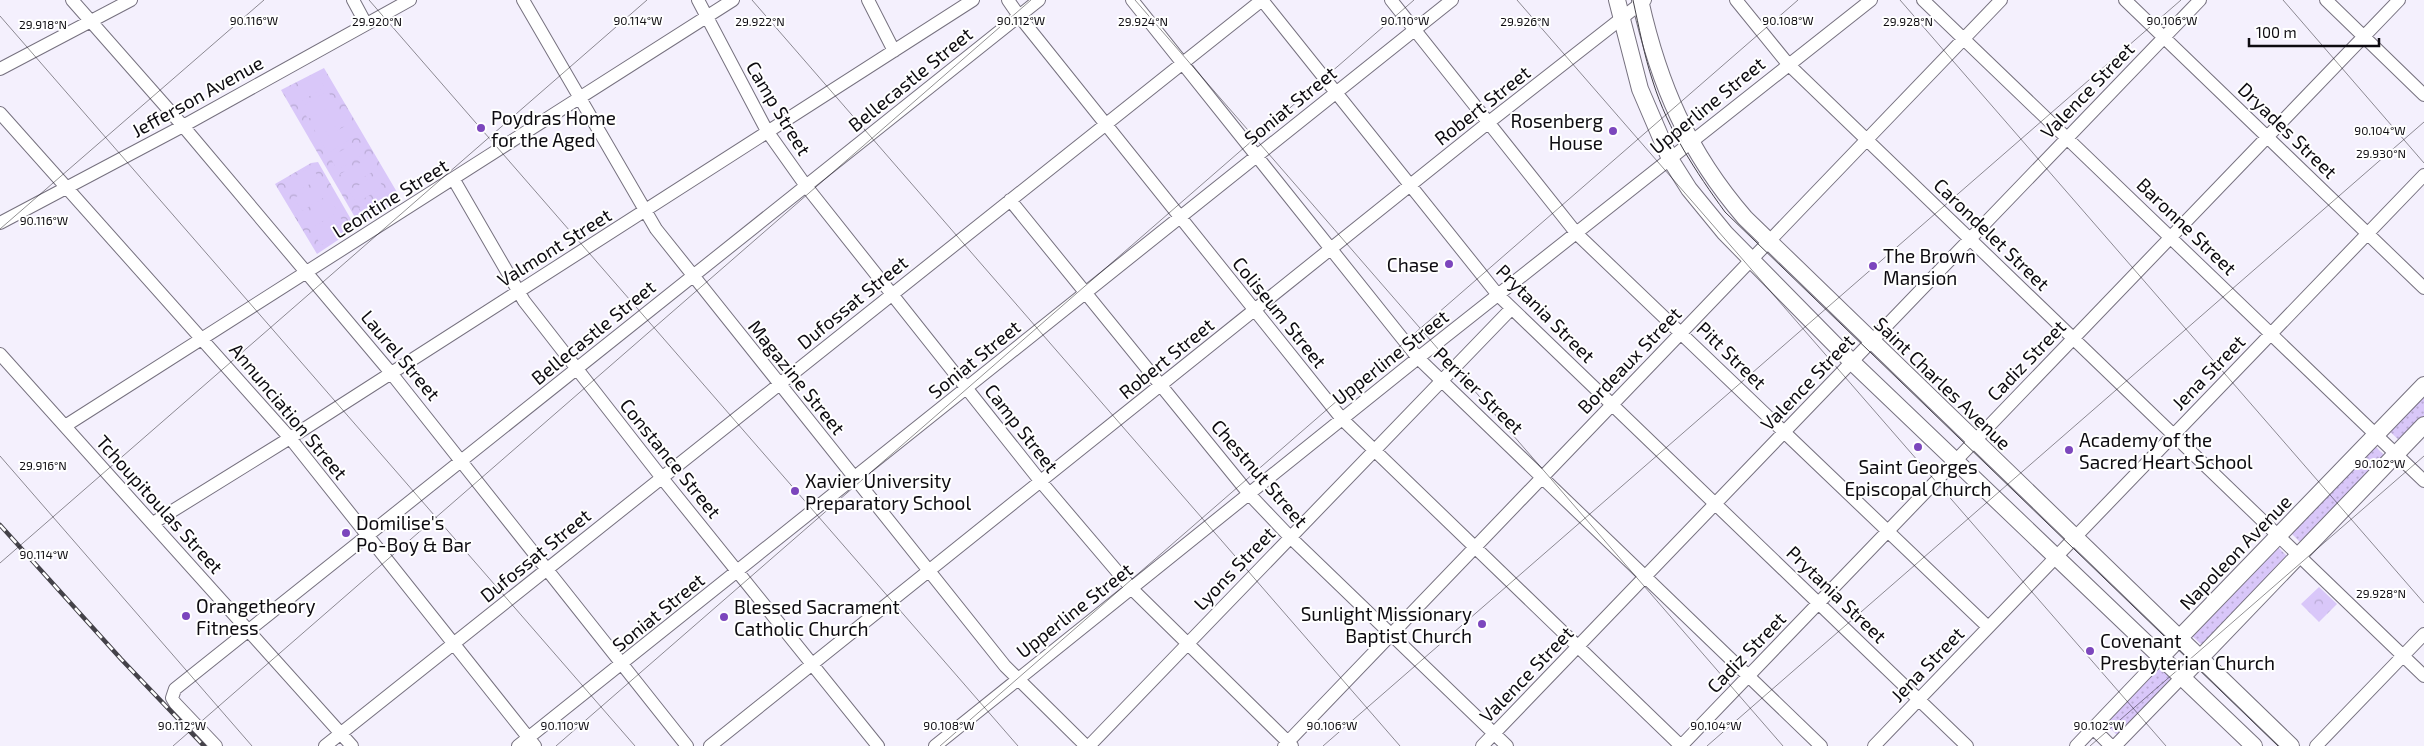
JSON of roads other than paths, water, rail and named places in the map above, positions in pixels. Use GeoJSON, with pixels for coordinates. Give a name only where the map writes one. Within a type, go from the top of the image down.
{"type":"FeatureCollection","features":[{"type":"Feature","properties":{"kind":"main road"},"geometry":{"type":"LineString","coordinates":[[1617,0],[1640,89],[1670,159],[1689,189],[1749,260],[1852,362],[2254,746],[2271,727]]}},
{"type":"Feature","properties":{"kind":"main road","name":"Saint Charles Avenue"},"geometry":{"type":"LineString","coordinates":[[1642,1],[1665,87],[1677,119],[1690,143],[1725,195],[1768,241],[1871,342],[2291,746]]}},
{"type":"Feature","properties":{"kind":"main road","name":"Napoleon Avenue"},"geometry":{"type":"LineString","coordinates":[[2161,657],[2424,385]]}},
{"type":"Feature","properties":{"kind":"main road"},"geometry":{"type":"LineString","coordinates":[[2182,677],[2424,425]]}},
{"type":"Feature","properties":{"kind":"street","name":"Laurel Street"},"geometry":{"type":"LineString","coordinates":[[72,0],[307,272],[463,460],[687,746]]}},
{"type":"Feature","properties":{"kind":"street"},"geometry":{"type":"LineString","coordinates":[[0,69],[131,0]]}},
{"type":"Feature","properties":{"kind":"street"},"geometry":{"type":"LineString","coordinates":[[353,0],[366,24]]}},
{"type":"Feature","properties":{"kind":"street","name":"Jefferson Avenue"},"geometry":{"type":"LineString","coordinates":[[0,223],[182,126],[410,0]]}},
{"type":"Feature","properties":{"kind":"street","name":"Magazine Street"},"geometry":{"type":"LineString","coordinates":[[523,0],[646,212],[693,277],[1017,679],[1088,746]]}},
{"type":"Feature","properties":{"kind":"street","name":"Camp Street"},"geometry":{"type":"LineString","coordinates":[[698,0],[767,131],[806,186],[1041,482],[1132,589],[1288,745]]}},
{"type":"Feature","properties":{"kind":"street","name":"Leontine Street"},"geometry":{"type":"LineString","coordinates":[[65,426],[454,180],[733,0]]}},
{"type":"Feature","properties":{"kind":"street"},"geometry":{"type":"LineString","coordinates":[[868,0],[894,51]]}},
{"type":"Feature","properties":{"kind":"street","name":"Valmont Street"},"geometry":{"type":"LineString","coordinates":[[153,523],[646,212],[767,131],[974,0]]}},
{"type":"Feature","properties":{"kind":"street","name":"Coliseum Street"},"geometry":{"type":"LineString","coordinates":[[1008,0],[1342,419],[1681,746]]}},
{"type":"Feature","properties":{"kind":"street","name":"Bellecastle Street"},"geometry":{"type":"LineString","coordinates":[[216,746],[175,703],[172,693],[248,630],[1040,0]]}},
{"type":"Feature","properties":{"kind":"street","name":"Perrier Street"},"geometry":{"type":"LineString","coordinates":[[1132,0],[1418,358],[1821,746]]}},
{"type":"Feature","properties":{"kind":"street","name":"Dufossat Street"},"geometry":{"type":"LineString","coordinates":[[325,746],[1262,0]]}},
{"type":"Feature","properties":{"kind":"street","name":"Prytania Street"},"geometry":{"type":"LineString","coordinates":[[1262,0],[1511,309],[1613,404],[1967,746]]}},
{"type":"Feature","properties":{"kind":"street","name":"Pitt Street"},"geometry":{"type":"LineString","coordinates":[[1391,0],[1576,234],[1681,332],[1988,627]]}},
{"type":"Feature","properties":{"kind":"street","name":"Soniat Street"},"geometry":{"type":"LineString","coordinates":[[527,743],[1452,0]]}},
{"type":"Feature","properties":{"kind":"street","name":"Carondelet Street"},"geometry":{"type":"LineString","coordinates":[[1736,0],[1788,64],[2424,676]]}},
{"type":"Feature","properties":{"kind":"street","name":"Upperline Street"},"geometry":{"type":"LineString","coordinates":[[935,746],[1250,495],[1418,358],[1871,0]]}},
{"type":"Feature","properties":{"kind":"street","name":"Baronne Street"},"geometry":{"type":"LineString","coordinates":[[1923,0],[2424,481]]}},
{"type":"Feature","properties":{"kind":"street","name":"Bordeaux Street"},"geometry":{"type":"LineString","coordinates":[[1288,745],[1749,260],[2001,0]]}},
{"type":"Feature","properties":{"kind":"street","name":"Dryades Street"},"geometry":{"type":"LineString","coordinates":[[2125,0],[2424,288]]}},
{"type":"Feature","properties":{"kind":"street","name":"Valence Street"},"geometry":{"type":"LineString","coordinates":[[1482,746],[2200,0]]}},
{"type":"Feature","properties":{"kind":"street"},"geometry":{"type":"LineString","coordinates":[[2326,0],[2424,95]]}},
{"type":"Feature","properties":{"kind":"street","name":"Cadiz Street"},"geometry":{"type":"LineString","coordinates":[[1681,746],[2399,0]]}},
{"type":"Feature","properties":{"kind":"street","name":"Robert Street"},"geometry":{"type":"LineString","coordinates":[[710,746],[1642,1]]}},
{"type":"Feature","properties":{"kind":"street","name":"Annunciation Street"},"geometry":{"type":"LineString","coordinates":[[0,113],[68,186],[290,438],[454,645],[527,743]]}},
{"type":"Feature","properties":{"kind":"street","name":"Jena Street"},"geometry":{"type":"LineString","coordinates":[[1874,746],[2424,175]]}},
{"type":"Feature","properties":{"kind":"street","name":"Constance Street"},"geometry":{"type":"LineString","coordinates":[[454,180],[518,292],[662,478],[878,746]]}},
{"type":"Feature","properties":{"kind":"street","name":"Chestnut Street"},"geometry":{"type":"LineString","coordinates":[[1010,200],[1250,495],[1290,538],[1507,746]]}},
{"type":"Feature","properties":{"kind":"street","name":"Lyons Street"},"geometry":{"type":"LineString","coordinates":[[1088,746],[1511,309]]}},
{"type":"Feature","properties":{"kind":"street","name":"Tchoupitoulas Street"},"geometry":{"type":"LineString","coordinates":[[0,354],[352,746]]}},
{"type":"Feature","properties":{"kind":"street"},"geometry":{"type":"LineString","coordinates":[[2316,746],[2424,634]]}},
{"type":"Feature","properties":{"kind":"street","name":"Napoleon Avenue"},"geometry":{"type":"LineString","coordinates":[[2076,746],[2161,657]]}},
{"type":"Feature","properties":{"kind":"street"},"geometry":{"type":"LineString","coordinates":[[2115,746],[2182,677]]}},
{"type":"Feature","properties":{"kind":"street"},"geometry":{"type":"LineString","coordinates":[[2093,728],[2111,746]]}},
{"type":"Feature","properties":{"kind":"tram line"},"geometry":{"type":"LineString","coordinates":[[1633,0],[1650,72],[1666,117],[1693,166],[1725,212],[2278,746]]}},
{"type":"Feature","properties":{"kind":"railway"},"geometry":{"type":"LineString","coordinates":[[0,525],[121,659],[204,746]]}},
{"type":"Feature","properties":{"kind":"place","name":"Poydras Home for the Aged"},"geometry":{"type":"Point","coordinates":[481,128]}},
{"type":"Feature","properties":{"kind":"place","name":"Rosenberg House"},"geometry":{"type":"Point","coordinates":[1613,131]}},
{"type":"Feature","properties":{"kind":"place","name":"Chase"},"geometry":{"type":"Point","coordinates":[1449,264]}},
{"type":"Feature","properties":{"kind":"place","name":"The Brown Mansion"},"geometry":{"type":"Point","coordinates":[1873,266]}},
{"type":"Feature","properties":{"kind":"place","name":"Saint Georges Episcopal Church"},"geometry":{"type":"Point","coordinates":[1918,447]}},
{"type":"Feature","properties":{"kind":"place","name":"Academy of the Sacred Heart School"},"geometry":{"type":"Point","coordinates":[2069,450]}},
{"type":"Feature","properties":{"kind":"place","name":"Xavier University Preparatory School"},"geometry":{"type":"Point","coordinates":[795,491]}},
{"type":"Feature","properties":{"kind":"place","name":"Domilise's Po-Boy & Bar"},"geometry":{"type":"Point","coordinates":[346,533]}},
{"type":"Feature","properties":{"kind":"place","name":"Orangetheory Fitness"},"geometry":{"type":"Point","coordinates":[186,616]}},
{"type":"Feature","properties":{"kind":"place","name":"Blessed Sacrament Catholic Church"},"geometry":{"type":"Point","coordinates":[724,617]}},
{"type":"Feature","properties":{"kind":"place","name":"Sunlight Missionary Baptist Church"},"geometry":{"type":"Point","coordinates":[1482,624]}},
{"type":"Feature","properties":{"kind":"place","name":"Covenant Presbyterian Church"},"geometry":{"type":"Point","coordinates":[2090,651]}}]}
